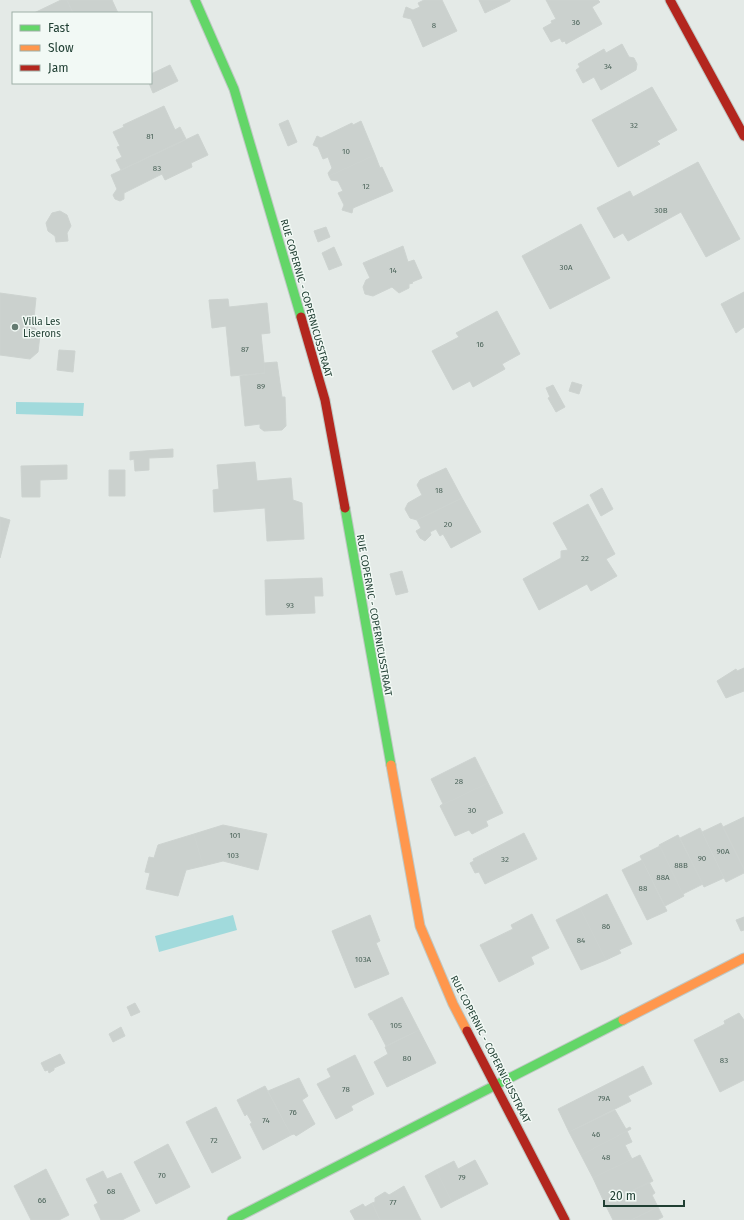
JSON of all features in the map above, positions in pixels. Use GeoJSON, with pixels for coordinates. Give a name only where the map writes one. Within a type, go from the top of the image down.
{"type":"FeatureCollection","features":[{"type":"Feature","properties":{"kind":"street","name":"RUE COPERNIC - COPERNICUSSTRAAT"},"geometry":{"type":"LineString","coordinates":[[195,0],[234,89],[325,400],[420,926],[453,1004],[496,1084],[565,1220]]}},
{"type":"Feature","properties":{"kind":"street"},"geometry":{"type":"LineString","coordinates":[[670,0],[744,136]]}},
{"type":"Feature","properties":{"kind":"street"},"geometry":{"type":"LineString","coordinates":[[232,1220],[744,958]]}},
{"type":"Feature","properties":{"kind":"water"},"geometry":{"type":"Polygon","coordinates":[[[16,402],[84,403],[83,416],[16,414],[16,402]]]}},
{"type":"Feature","properties":{"kind":"water"},"geometry":{"type":"Polygon","coordinates":[[[233,915],[237,930],[159,952],[155,936],[233,915]]]}},
{"type":"Feature","properties":{"kind":"building"},"geometry":{"type":"Polygon","coordinates":[[[61,0],[67,0],[73,12],[36,12],[61,0]]]}},
{"type":"Feature","properties":{"kind":"building"},"geometry":{"type":"Polygon","coordinates":[[[67,0],[112,0],[118,12],[73,12],[67,0]]]}},
{"type":"Feature","properties":{"kind":"building"},"geometry":{"type":"Polygon","coordinates":[[[424,0],[442,0],[457,31],[423,47],[411,19],[403,17],[406,7],[413,10],[420,7],[418,3],[424,0]]]}},
{"type":"Feature","properties":{"kind":"building"},"geometry":{"type":"Polygon","coordinates":[[[479,0],[510,0],[510,1],[485,13],[479,0]]]}},
{"type":"Feature","properties":{"kind":"building"},"geometry":{"type":"Polygon","coordinates":[[[546,0],[598,0],[600,2],[592,7],[602,24],[566,44],[565,41],[562,42],[560,38],[551,42],[543,28],[552,23],[551,21],[556,19],[546,0]]]}},
{"type":"Feature","properties":{"kind":"building"},"geometry":{"type":"Polygon","coordinates":[[[622,44],[629,57],[634,58],[637,64],[636,70],[601,90],[594,77],[583,83],[576,70],[580,67],[578,64],[604,49],[606,53],[622,44]]]}},
{"type":"Feature","properties":{"kind":"building"},"geometry":{"type":"Polygon","coordinates":[[[170,65],[178,81],[153,93],[149,84],[152,84],[152,74],[170,65]]]}},
{"type":"Feature","properties":{"kind":"building"},"geometry":{"type":"Polygon","coordinates":[[[652,87],[677,130],[657,141],[660,144],[618,167],[592,120],[652,87]]]}},
{"type":"Feature","properties":{"kind":"building"},"geometry":{"type":"Polygon","coordinates":[[[164,106],[175,130],[180,127],[186,139],[121,170],[116,160],[122,157],[117,147],[120,146],[113,132],[124,127],[123,125],[164,106]]]}},
{"type":"Feature","properties":{"kind":"building"},"geometry":{"type":"Polygon","coordinates":[[[288,120],[297,142],[288,146],[279,124],[288,120]]]}},
{"type":"Feature","properties":{"kind":"building"},"geometry":{"type":"Polygon","coordinates":[[[361,121],[375,155],[329,176],[328,173],[332,168],[328,157],[323,159],[318,147],[313,145],[317,136],[321,138],[352,123],[353,125],[361,121]]]}},
{"type":"Feature","properties":{"kind":"building"},"geometry":{"type":"Polygon","coordinates":[[[198,134],[208,155],[191,163],[192,167],[165,180],[162,174],[124,193],[124,199],[120,201],[115,199],[113,195],[117,189],[111,175],[198,134]]]}},
{"type":"Feature","properties":{"kind":"building"},"geometry":{"type":"Polygon","coordinates":[[[375,155],[380,168],[382,167],[393,191],[353,208],[352,213],[342,210],[344,205],[338,193],[343,191],[338,181],[331,180],[329,176],[375,155]]]}},
{"type":"Feature","properties":{"kind":"building"},"geometry":{"type":"Polygon","coordinates":[[[698,162],[740,239],[706,257],[681,212],[628,241],[623,233],[614,238],[597,208],[630,191],[633,197],[698,162]]]}},
{"type":"Feature","properties":{"kind":"building"},"geometry":{"type":"Polygon","coordinates":[[[60,211],[67,215],[71,226],[67,233],[68,241],[56,242],[55,236],[48,231],[46,223],[52,213],[60,211]]]}},
{"type":"Feature","properties":{"kind":"building"},"geometry":{"type":"Polygon","coordinates":[[[581,224],[610,278],[550,309],[522,256],[581,224]]]}},
{"type":"Feature","properties":{"kind":"building"},"geometry":{"type":"Polygon","coordinates":[[[326,227],[330,237],[318,242],[314,231],[326,227]]]}},
{"type":"Feature","properties":{"kind":"building"},"geometry":{"type":"Polygon","coordinates":[[[403,246],[408,262],[414,260],[422,278],[412,282],[413,283],[409,284],[409,288],[399,293],[392,287],[373,296],[365,294],[363,287],[366,280],[370,278],[363,263],[403,246]]]}},
{"type":"Feature","properties":{"kind":"building"},"geometry":{"type":"Polygon","coordinates":[[[334,247],[342,265],[329,270],[322,253],[334,247]]]}},
{"type":"Feature","properties":{"kind":"building"},"geometry":{"type":"Polygon","coordinates":[[[744,292],[744,327],[736,333],[721,304],[744,292]]]}},
{"type":"Feature","properties":{"kind":"building","name":"Villa Les Liserons"},"geometry":{"type":"Polygon","coordinates":[[[0,293],[36,298],[34,317],[25,316],[24,326],[35,328],[40,335],[38,352],[30,359],[0,355],[0,293]]]}},
{"type":"Feature","properties":{"kind":"building"},"geometry":{"type":"Polygon","coordinates":[[[228,299],[229,307],[267,303],[270,333],[261,334],[265,373],[231,376],[226,326],[212,328],[209,300],[228,299]]]}},
{"type":"Feature","properties":{"kind":"building"},"geometry":{"type":"Polygon","coordinates":[[[497,311],[520,354],[502,364],[505,369],[473,387],[470,381],[453,390],[432,351],[459,337],[456,333],[497,311]]]}},
{"type":"Feature","properties":{"kind":"building"},"geometry":{"type":"Polygon","coordinates":[[[59,350],[75,351],[73,372],[57,370],[59,350]]]}},
{"type":"Feature","properties":{"kind":"building"},"geometry":{"type":"Polygon","coordinates":[[[277,362],[282,397],[285,397],[286,426],[282,430],[264,431],[260,428],[260,424],[245,426],[240,376],[265,373],[264,363],[277,362]]]}},
{"type":"Feature","properties":{"kind":"building"},"geometry":{"type":"Polygon","coordinates":[[[572,382],[582,385],[579,394],[569,391],[572,382]]]}},
{"type":"Feature","properties":{"kind":"building"},"geometry":{"type":"Polygon","coordinates":[[[553,385],[565,407],[556,412],[548,398],[550,397],[546,388],[553,385]]]}},
{"type":"Feature","properties":{"kind":"building"},"geometry":{"type":"Polygon","coordinates":[[[173,449],[173,457],[149,458],[149,470],[135,471],[134,459],[130,460],[130,452],[173,449]]]}},
{"type":"Feature","properties":{"kind":"building"},"geometry":{"type":"Polygon","coordinates":[[[255,462],[257,481],[291,478],[293,500],[302,503],[304,539],[267,541],[265,508],[214,512],[213,490],[219,489],[217,465],[255,462]]]}},
{"type":"Feature","properties":{"kind":"building"},"geometry":{"type":"Polygon","coordinates":[[[67,465],[67,479],[40,480],[40,497],[22,497],[21,466],[67,465]]]}},
{"type":"Feature","properties":{"kind":"building"},"geometry":{"type":"Polygon","coordinates":[[[446,468],[462,498],[417,520],[410,518],[405,509],[408,503],[422,495],[417,485],[420,480],[446,468]]]}},
{"type":"Feature","properties":{"kind":"building"},"geometry":{"type":"Polygon","coordinates":[[[109,470],[125,470],[125,496],[109,496],[109,470]]]}},
{"type":"Feature","properties":{"kind":"building"},"geometry":{"type":"Polygon","coordinates":[[[602,488],[613,509],[601,516],[590,495],[602,488]]]}},
{"type":"Feature","properties":{"kind":"building"},"geometry":{"type":"Polygon","coordinates":[[[462,498],[481,532],[451,548],[443,534],[440,536],[436,529],[430,532],[431,535],[425,541],[420,538],[416,531],[421,528],[417,520],[462,498]]]}},
{"type":"Feature","properties":{"kind":"building"},"geometry":{"type":"Polygon","coordinates":[[[588,504],[615,554],[606,559],[617,576],[591,591],[587,584],[539,610],[523,579],[561,558],[561,551],[568,550],[553,523],[588,504]]]}},
{"type":"Feature","properties":{"kind":"building"},"geometry":{"type":"Polygon","coordinates":[[[0,517],[10,520],[0,558],[0,517]]]}},
{"type":"Feature","properties":{"kind":"building"},"geometry":{"type":"Polygon","coordinates":[[[402,571],[408,592],[396,595],[390,574],[402,571]]]}},
{"type":"Feature","properties":{"kind":"building"},"geometry":{"type":"Polygon","coordinates":[[[322,578],[323,596],[314,596],[315,613],[266,615],[265,580],[322,578]]]}},
{"type":"Feature","properties":{"kind":"building"},"geometry":{"type":"Polygon","coordinates":[[[744,668],[744,691],[726,698],[717,681],[736,669],[737,671],[744,668]]]}},
{"type":"Feature","properties":{"kind":"building"},"geometry":{"type":"Polygon","coordinates":[[[475,757],[488,783],[440,806],[443,804],[431,779],[475,757]]]}},
{"type":"Feature","properties":{"kind":"building"},"geometry":{"type":"Polygon","coordinates":[[[488,783],[503,813],[486,821],[488,826],[472,834],[469,830],[455,836],[440,806],[488,783]]]}},
{"type":"Feature","properties":{"kind":"building"},"geometry":{"type":"Polygon","coordinates":[[[744,817],[744,869],[723,827],[744,817]]]}},
{"type":"Feature","properties":{"kind":"building"},"geometry":{"type":"Polygon","coordinates":[[[721,823],[744,869],[744,873],[726,882],[702,832],[721,823]]]}},
{"type":"Feature","properties":{"kind":"building"},"geometry":{"type":"Polygon","coordinates":[[[223,825],[267,834],[258,870],[223,861],[203,866],[194,834],[223,825]]]}},
{"type":"Feature","properties":{"kind":"building"},"geometry":{"type":"Polygon","coordinates":[[[700,828],[724,878],[704,887],[680,838],[700,828]]]}},
{"type":"Feature","properties":{"kind":"building"},"geometry":{"type":"Polygon","coordinates":[[[524,833],[537,859],[485,884],[479,872],[475,873],[470,863],[474,861],[473,859],[524,833]]]}},
{"type":"Feature","properties":{"kind":"building"},"geometry":{"type":"Polygon","coordinates":[[[194,834],[203,866],[186,870],[178,896],[146,889],[150,873],[145,872],[149,857],[154,858],[158,845],[194,834]]]}},
{"type":"Feature","properties":{"kind":"building"},"geometry":{"type":"Polygon","coordinates":[[[678,835],[703,884],[683,894],[659,845],[678,835]]]}},
{"type":"Feature","properties":{"kind":"building"},"geometry":{"type":"Polygon","coordinates":[[[660,846],[684,896],[665,906],[640,856],[660,846]]]}},
{"type":"Feature","properties":{"kind":"building"},"geometry":{"type":"Polygon","coordinates":[[[642,860],[667,911],[647,920],[622,870],[642,860]]]}},
{"type":"Feature","properties":{"kind":"building"},"geometry":{"type":"Polygon","coordinates":[[[607,894],[632,944],[619,950],[621,953],[606,960],[580,908],[607,894]]]}},
{"type":"Feature","properties":{"kind":"building"},"geometry":{"type":"Polygon","coordinates":[[[580,908],[606,960],[581,970],[556,920],[580,908]]]}},
{"type":"Feature","properties":{"kind":"building"},"geometry":{"type":"Polygon","coordinates":[[[532,914],[549,948],[531,957],[534,964],[499,982],[480,945],[513,929],[511,925],[532,914]]]}},
{"type":"Feature","properties":{"kind":"building"},"geometry":{"type":"Polygon","coordinates":[[[370,915],[380,941],[376,943],[389,974],[355,988],[332,931],[370,915]]]}},
{"type":"Feature","properties":{"kind":"building"},"geometry":{"type":"Polygon","coordinates":[[[744,917],[744,930],[741,931],[736,920],[744,917]]]}},
{"type":"Feature","properties":{"kind":"building"},"geometry":{"type":"Polygon","coordinates":[[[402,997],[419,1030],[386,1046],[368,1014],[402,997]]]}},
{"type":"Feature","properties":{"kind":"building"},"geometry":{"type":"Polygon","coordinates":[[[135,1003],[140,1012],[131,1016],[127,1007],[135,1003]]]}},
{"type":"Feature","properties":{"kind":"building"},"geometry":{"type":"Polygon","coordinates":[[[739,1013],[744,1020],[744,1080],[720,1092],[694,1040],[725,1024],[724,1021],[739,1013]]]}},
{"type":"Feature","properties":{"kind":"building"},"geometry":{"type":"Polygon","coordinates":[[[121,1027],[125,1036],[113,1042],[109,1034],[121,1027]]]}},
{"type":"Feature","properties":{"kind":"building"},"geometry":{"type":"Polygon","coordinates":[[[419,1030],[436,1063],[387,1087],[374,1062],[388,1054],[385,1047],[419,1030]]]}},
{"type":"Feature","properties":{"kind":"building"},"geometry":{"type":"Polygon","coordinates":[[[60,1054],[65,1063],[54,1068],[54,1070],[49,1073],[48,1070],[45,1071],[41,1063],[60,1054]]]}},
{"type":"Feature","properties":{"kind":"building"},"geometry":{"type":"Polygon","coordinates":[[[355,1055],[374,1094],[351,1106],[353,1110],[336,1119],[317,1084],[331,1077],[327,1069],[355,1055]]]}},
{"type":"Feature","properties":{"kind":"building"},"geometry":{"type":"Polygon","coordinates":[[[643,1066],[652,1084],[628,1096],[631,1101],[569,1132],[558,1109],[643,1066]]]}},
{"type":"Feature","properties":{"kind":"building"},"geometry":{"type":"Polygon","coordinates":[[[299,1078],[308,1096],[302,1100],[315,1124],[296,1136],[294,1134],[291,1135],[268,1091],[299,1078]]]}},
{"type":"Feature","properties":{"kind":"building"},"geometry":{"type":"Polygon","coordinates":[[[265,1086],[291,1135],[263,1150],[250,1124],[252,1123],[247,1114],[245,1116],[237,1100],[265,1086]]]}},
{"type":"Feature","properties":{"kind":"building"},"geometry":{"type":"Polygon","coordinates":[[[216,1107],[241,1158],[212,1173],[186,1122],[216,1107]]]}},
{"type":"Feature","properties":{"kind":"building"},"geometry":{"type":"Polygon","coordinates":[[[615,1110],[626,1129],[630,1127],[631,1129],[581,1155],[569,1132],[615,1110]]]}},
{"type":"Feature","properties":{"kind":"building"},"geometry":{"type":"Polygon","coordinates":[[[627,1131],[632,1142],[625,1145],[632,1159],[593,1178],[581,1155],[627,1131]]]}},
{"type":"Feature","properties":{"kind":"building"},"geometry":{"type":"Polygon","coordinates":[[[168,1144],[190,1187],[156,1204],[134,1162],[168,1144]]]}},
{"type":"Feature","properties":{"kind":"building"},"geometry":{"type":"Polygon","coordinates":[[[640,1155],[653,1181],[605,1204],[593,1178],[640,1155]]]}},
{"type":"Feature","properties":{"kind":"building"},"geometry":{"type":"Polygon","coordinates":[[[475,1160],[488,1184],[452,1202],[436,1170],[454,1161],[458,1169],[475,1160]]]}},
{"type":"Feature","properties":{"kind":"building"},"geometry":{"type":"Polygon","coordinates":[[[46,1169],[69,1215],[59,1220],[31,1220],[14,1186],[46,1169]]]}},
{"type":"Feature","properties":{"kind":"building"},"geometry":{"type":"Polygon","coordinates":[[[436,1170],[452,1202],[441,1208],[425,1176],[436,1170]]]}},
{"type":"Feature","properties":{"kind":"building"},"geometry":{"type":"Polygon","coordinates":[[[103,1171],[107,1179],[121,1173],[140,1211],[122,1220],[101,1220],[94,1205],[98,1203],[86,1179],[103,1171]]]}},
{"type":"Feature","properties":{"kind":"building"},"geometry":{"type":"Polygon","coordinates":[[[649,1182],[655,1193],[652,1195],[658,1207],[631,1220],[613,1220],[605,1204],[649,1182]]]}},
{"type":"Feature","properties":{"kind":"building"},"geometry":{"type":"Polygon","coordinates":[[[404,1186],[421,1220],[380,1220],[372,1203],[375,1202],[375,1198],[385,1192],[389,1195],[404,1186]]]}},
{"type":"Feature","properties":{"kind":"building"},"geometry":{"type":"Polygon","coordinates":[[[372,1203],[380,1220],[355,1220],[350,1211],[363,1204],[365,1207],[372,1203]]]}},
{"type":"Feature","properties":{"kind":"building"},"geometry":{"type":"Polygon","coordinates":[[[658,1207],[663,1217],[657,1220],[631,1220],[658,1207]]]}},
{"type":"Feature","properties":{"kind":"traffic: fast"},"geometry":{"type":"LineString","coordinates":[[195,0],[234,89],[301,317]]}},
{"type":"Feature","properties":{"kind":"traffic: fast"},"geometry":{"type":"LineString","coordinates":[[345,508],[391,765]]}},
{"type":"Feature","properties":{"kind":"traffic: fast"},"geometry":{"type":"LineString","coordinates":[[232,1220],[623,1020]]}},
{"type":"Feature","properties":{"kind":"traffic: slow"},"geometry":{"type":"LineString","coordinates":[[391,765],[420,926],[453,1004],[467,1031]]}},
{"type":"Feature","properties":{"kind":"traffic: slow"},"geometry":{"type":"LineString","coordinates":[[623,1020],[744,958]]}},
{"type":"Feature","properties":{"kind":"traffic: jam"},"geometry":{"type":"LineString","coordinates":[[670,0],[744,136]]}},
{"type":"Feature","properties":{"kind":"traffic: jam"},"geometry":{"type":"LineString","coordinates":[[301,317],[325,400],[345,508]]}},
{"type":"Feature","properties":{"kind":"traffic: jam"},"geometry":{"type":"LineString","coordinates":[[467,1031],[565,1220]]}},
{"type":"Feature","properties":{"kind":"place","name":"Villa Les Liserons"},"geometry":{"type":"Point","coordinates":[15,327]}}]}
